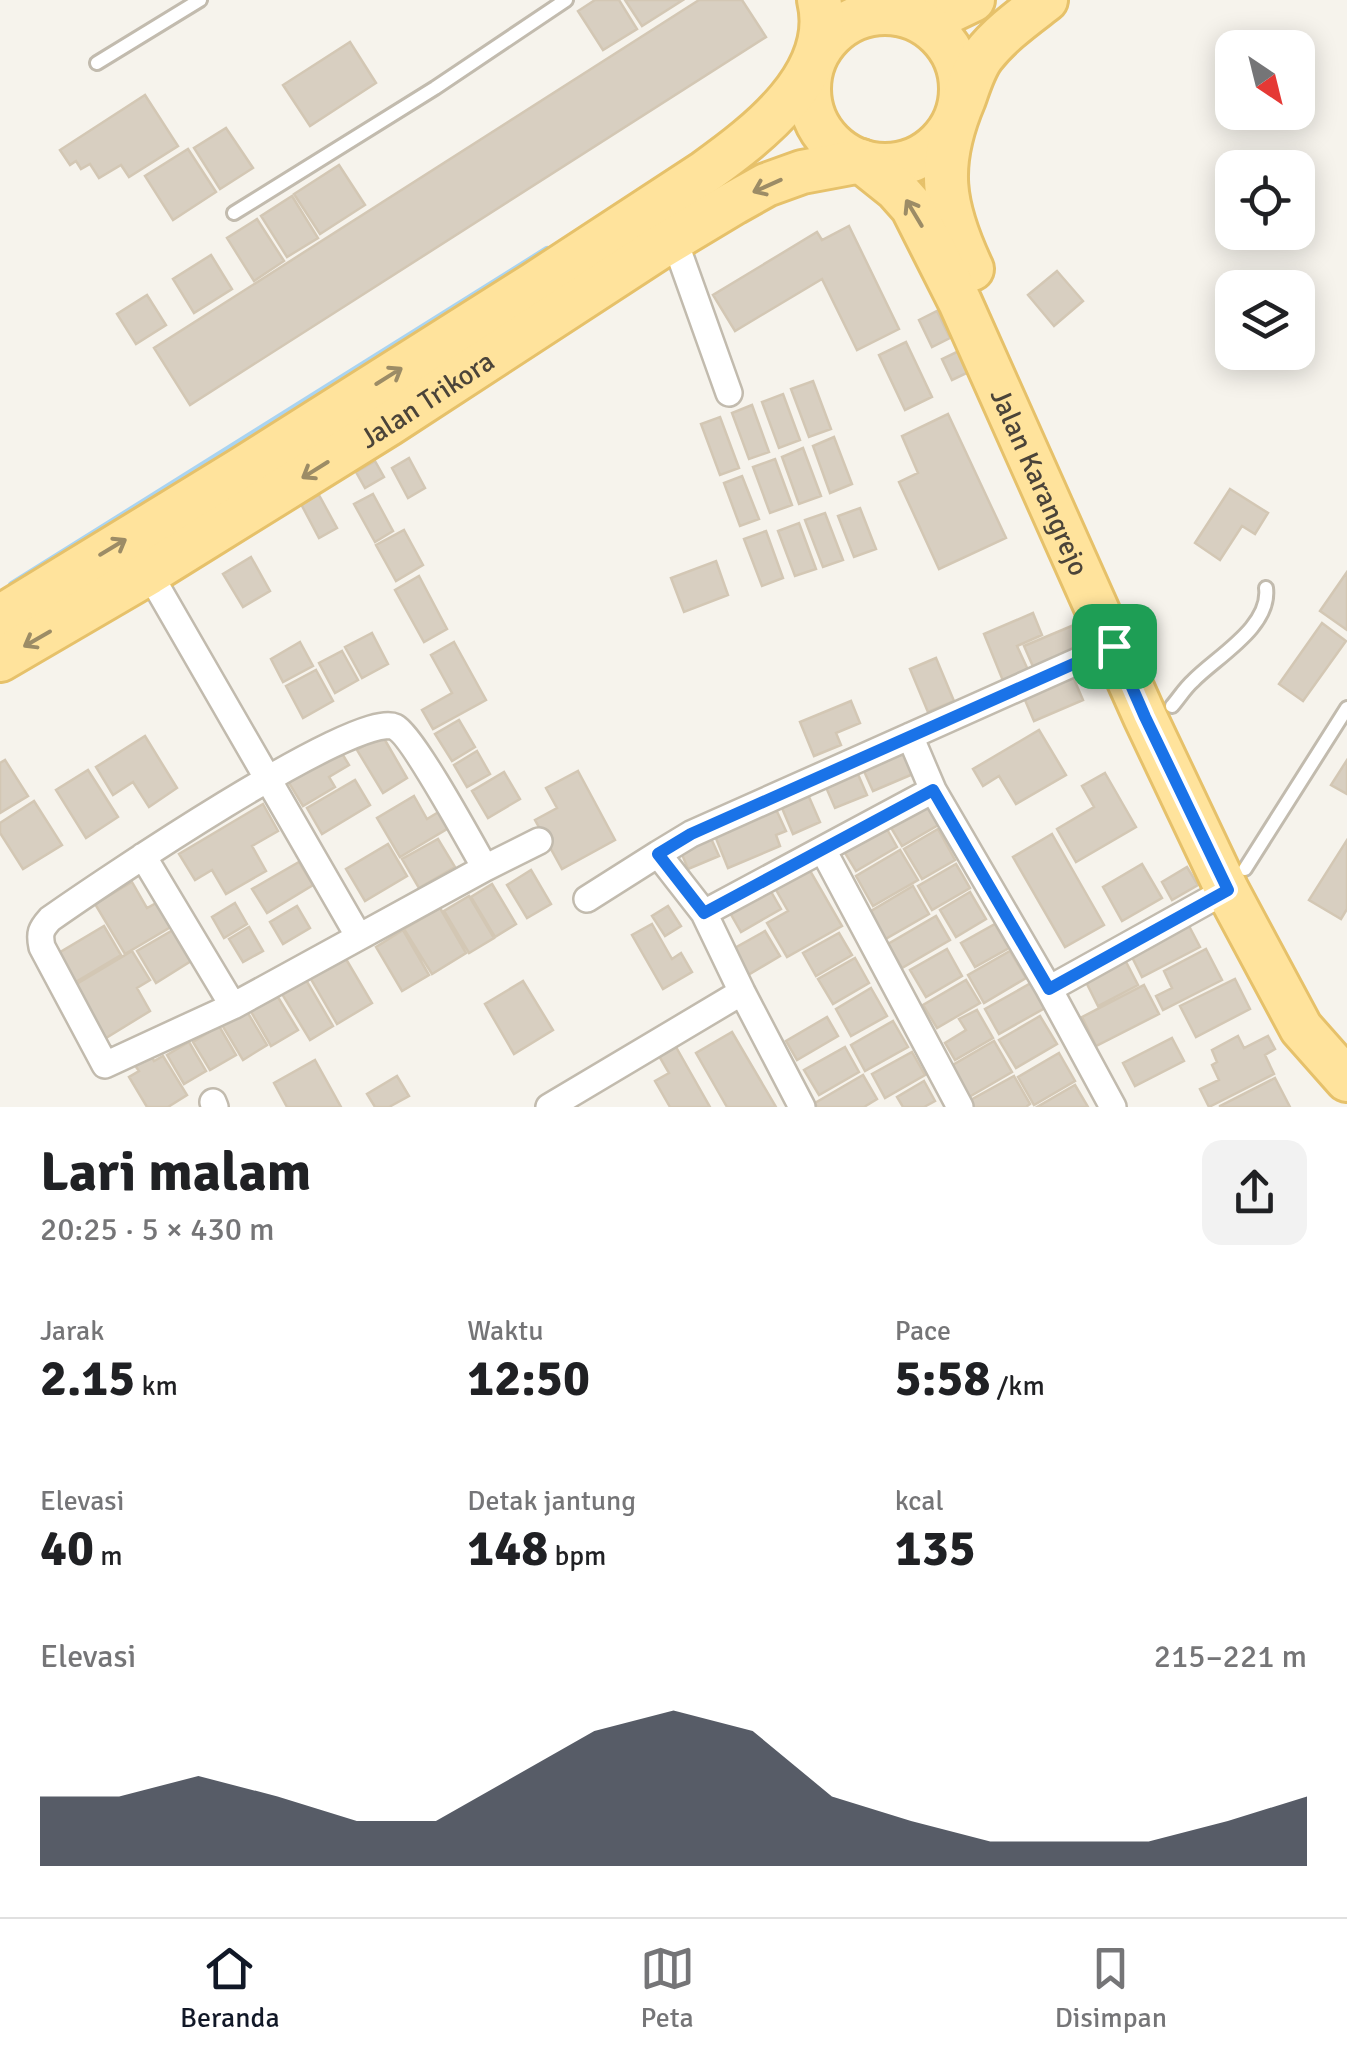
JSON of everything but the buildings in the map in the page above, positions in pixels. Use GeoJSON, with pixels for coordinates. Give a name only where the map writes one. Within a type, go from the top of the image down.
{"type":"FeatureCollection","features":[{"type":"Feature","properties":{"kind":"main road"},"geometry":{"type":"LineString","coordinates":[[819,0],[821,35],[809,90],[813,113],[824,134],[840,150],[861,161],[883,165],[925,154],[942,140],[954,122],[980,59],[1046,0]]}},
{"type":"Feature","properties":{"kind":"main road"},"geometry":{"type":"LineString","coordinates":[[813,66],[822,47],[837,30],[856,19],[878,14],[887,7],[952,10],[972,0]]}},
{"type":"Feature","properties":{"kind":"main road"},"geometry":{"type":"LineString","coordinates":[[887,7],[922,22],[940,36],[953,54],[961,76],[961,99],[954,122]]}},
{"type":"Feature","properties":{"kind":"main road","name":"Jalan Trikora"},"geometry":{"type":"LineString","coordinates":[[0,617],[274,449],[705,172],[767,124],[813,66]]}},
{"type":"Feature","properties":{"kind":"main road","name":"Jalan Karangrejo"},"geometry":{"type":"LineString","coordinates":[[954,122],[945,172],[946,197],[958,240],[1172,706],[1236,879],[1301,1028],[1347,1080]]}},
{"type":"Feature","properties":{"kind":"main road","name":"Jalan Trikora"},"geometry":{"type":"LineString","coordinates":[[0,660],[390,424],[674,239],[766,185],[802,172],[861,161]]}},
{"type":"Feature","properties":{"kind":"main road","name":"Jalan Karangrejo"},"geometry":{"type":"LineString","coordinates":[[861,161],[912,207],[960,302],[1145,717],[1236,879],[1310,996],[1347,1042]]}},
{"type":"Feature","properties":{"kind":"street"},"geometry":{"type":"LineString","coordinates":[[674,239],[729,393]]}},
{"type":"Feature","properties":{"kind":"street"},"geometry":{"type":"LineString","coordinates":[[150,572],[359,937]]}},
{"type":"Feature","properties":{"kind":"street"},"geometry":{"type":"LineString","coordinates":[[587,898],[691,834],[1114,646]]}},
{"type":"Feature","properties":{"kind":"street"},"geometry":{"type":"LineString","coordinates":[[485,868],[399,728],[378,725],[269,779],[143,856],[50,918],[39,936],[105,1065],[233,1006],[538,842]]}},
{"type":"Feature","properties":{"kind":"street"},"geometry":{"type":"LineString","coordinates":[[910,736],[933,790],[1114,1107]]}},
{"type":"Feature","properties":{"kind":"street"},"geometry":{"type":"LineString","coordinates":[[704,913],[933,790]]}},
{"type":"Feature","properties":{"kind":"street"},"geometry":{"type":"LineString","coordinates":[[823,850],[960,1107]]}},
{"type":"Feature","properties":{"kind":"street"},"geometry":{"type":"LineString","coordinates":[[658,854],[704,913],[802,1107]]}},
{"type":"Feature","properties":{"kind":"street"},"geometry":{"type":"LineString","coordinates":[[143,856],[233,1006]]}},
{"type":"Feature","properties":{"kind":"street"},"geometry":{"type":"LineString","coordinates":[[1049,989],[1236,879]]}},
{"type":"Feature","properties":{"kind":"street"},"geometry":{"type":"LineString","coordinates":[[550,1107],[742,992]]}},
{"type":"Feature","properties":{"kind":"lane"},"geometry":{"type":"LineString","coordinates":[[98,63],[200,0]]}},
{"type":"Feature","properties":{"kind":"lane"},"geometry":{"type":"LineString","coordinates":[[234,213],[435,88],[566,0]]}},
{"type":"Feature","properties":{"kind":"lane"},"geometry":{"type":"LineString","coordinates":[[1172,706],[1193,680],[1236,646],[1260,615],[1266,588]]}},
{"type":"Feature","properties":{"kind":"lane"},"geometry":{"type":"LineString","coordinates":[[1236,879],[1347,708]]}},
{"type":"Feature","properties":{"kind":"waterway"},"geometry":{"type":"LineString","coordinates":[[12,585],[547,250]]}},
{"type":"Feature","properties":{"kind":"route"},"geometry":{"type":"LineString","coordinates":[[1114,646],[1228,890],[1049,989],[933,790],[704,913],[658,854],[691,834],[1114,646]]}}]}
